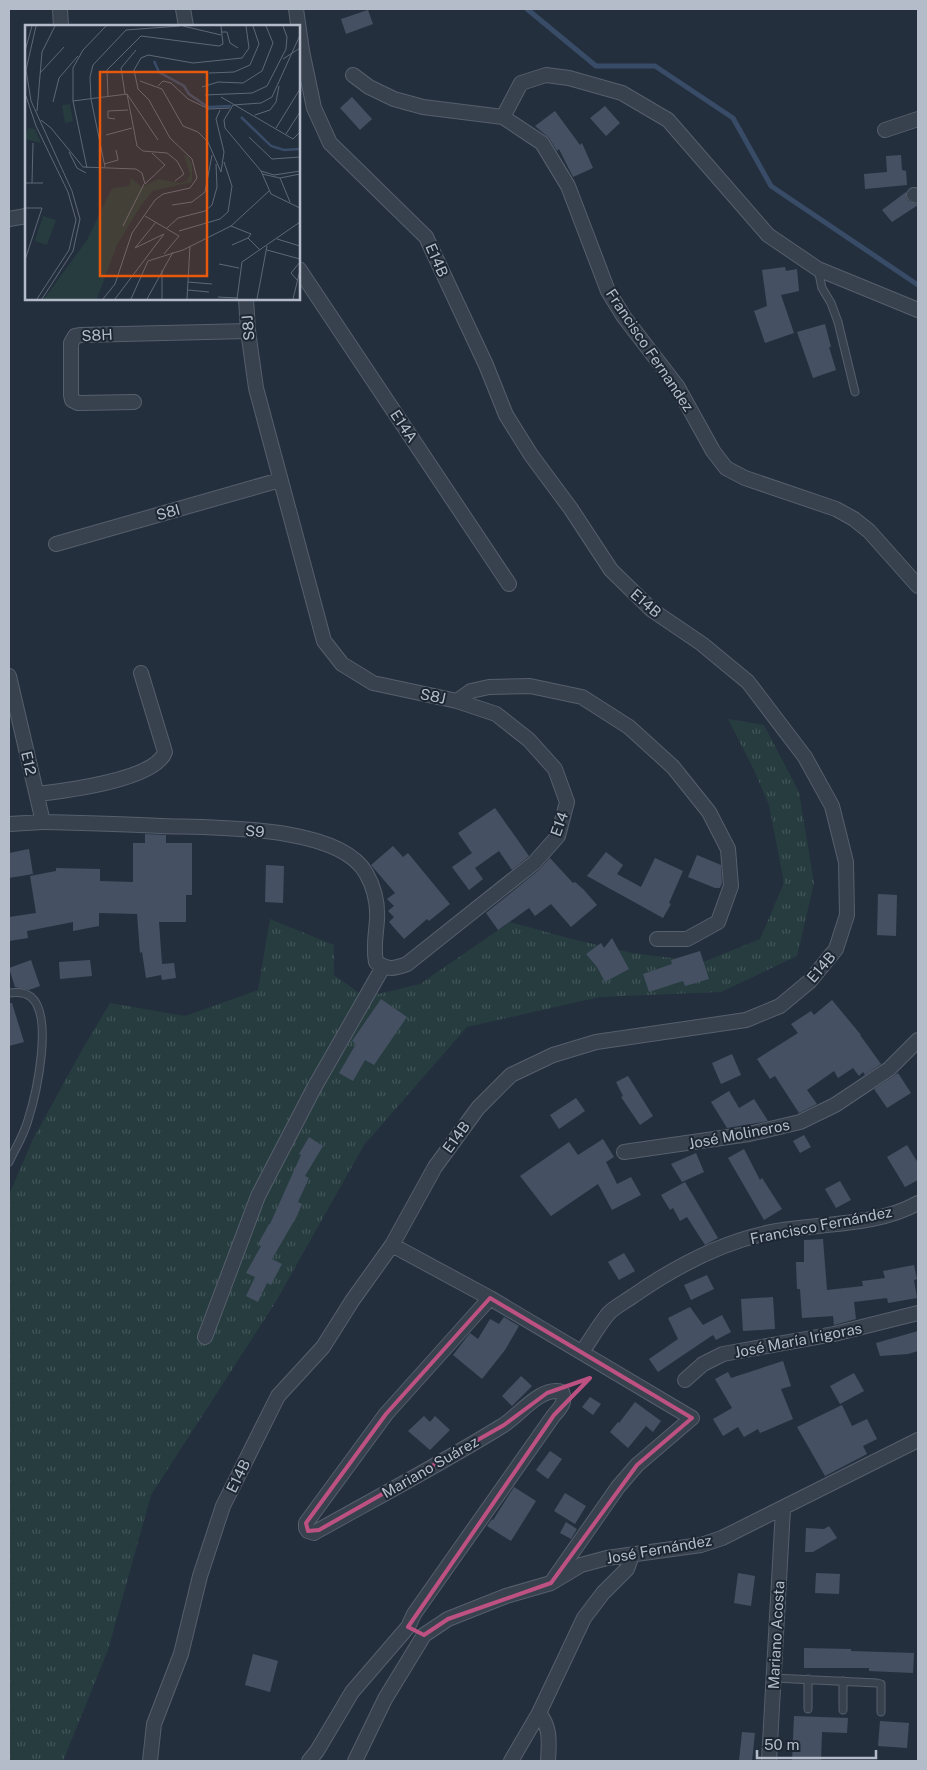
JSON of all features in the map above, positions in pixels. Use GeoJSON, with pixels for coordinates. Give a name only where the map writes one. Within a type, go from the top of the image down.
{"type":"FeatureCollection","features":[{"type":"Feature","properties":{"kind":"street"},"geometry":{"type":"LineString","coordinates":[[60,9],[61,25]]}},
{"type":"Feature","properties":{"kind":"street"},"geometry":{"type":"LineString","coordinates":[[183,9],[186,25]]}},
{"type":"Feature","properties":{"kind":"street","name":"E14B"},"geometry":{"type":"LineString","coordinates":[[296,9],[298,25]]}},
{"type":"Feature","properties":{"kind":"street","name":"E14B"},"geometry":{"type":"LineString","coordinates":[[150,1761],[154,1724],[181,1654],[200,1576],[223,1506],[278,1396],[323,1347],[352,1301],[392,1245],[435,1167],[478,1108],[511,1075],[553,1055],[596,1042],[746,1020],[780,1006],[810,981],[836,949],[847,915],[846,862],[832,806],[800,750],[748,682],[702,644],[652,610],[611,570],[571,509],[531,455],[506,415],[486,365],[426,237],[330,143],[314,108],[300,38]]}},
{"type":"Feature","properties":{"kind":"street"},"geometry":{"type":"LineString","coordinates":[[503,117],[521,83],[546,75],[569,78],[622,93],[668,120],[768,236],[818,269],[918,310]]}},
{"type":"Feature","properties":{"kind":"street","name":"Francisco Fernandez"},"geometry":{"type":"LineString","coordinates":[[353,76],[394,100],[423,107],[503,117],[542,144],[568,186],[608,291],[624,317],[677,386],[713,451],[726,468],[745,478],[836,509],[854,519],[869,531],[918,586]]}},
{"type":"Feature","properties":{"kind":"street"},"geometry":{"type":"LineString","coordinates":[[884,130],[918,119]]}},
{"type":"Feature","properties":{"kind":"street"},"geometry":{"type":"LineString","coordinates":[[9,219],[25,216]]}},
{"type":"Feature","properties":{"kind":"street","name":"E14A"},"geometry":{"type":"LineString","coordinates":[[300,270],[509,584]]}},
{"type":"Feature","properties":{"kind":"street","name":"S8J"},"geometry":{"type":"LineString","coordinates":[[246,300],[248,331],[256,388],[324,641],[342,664],[373,683],[457,701],[471,691],[489,686],[530,686],[582,697],[629,727],[673,767],[709,812],[728,849],[731,886],[718,922],[687,939],[657,939]]}},
{"type":"Feature","properties":{"kind":"street","name":"S8H"},"geometry":{"type":"LineString","coordinates":[[134,402],[78,403],[72,400],[70,395],[71,343],[74,336],[248,331]]}},
{"type":"Feature","properties":{"kind":"street","name":"S8I"},"geometry":{"type":"LineString","coordinates":[[56,544],[280,480]]}},
{"type":"Feature","properties":{"kind":"street"},"geometry":{"type":"LineString","coordinates":[[37,794],[106,783],[143,772],[158,764],[165,752],[141,673]]}},
{"type":"Feature","properties":{"kind":"street","name":"E12"},"geometry":{"type":"LineString","coordinates":[[9,676],[43,822]]}},
{"type":"Feature","properties":{"kind":"street","name":"E14"},"geometry":{"type":"LineString","coordinates":[[384,967],[395,969],[407,964],[534,863],[558,836],[567,802],[555,769],[529,740],[496,714],[457,701]]}},
{"type":"Feature","properties":{"kind":"street","name":"S9"},"geometry":{"type":"LineString","coordinates":[[9,824],[43,822],[260,830],[312,840],[349,854],[365,872],[375,895],[377,918],[373,949],[376,962],[384,967]]}},
{"type":"Feature","properties":{"kind":"street"},"geometry":{"type":"LineString","coordinates":[[205,1338],[258,1196],[314,1088],[384,967]]}},
{"type":"Feature","properties":{"kind":"street","name":"José Molineros"},"geometry":{"type":"LineString","coordinates":[[624,1152],[749,1134],[800,1122],[835,1105],[889,1069],[918,1040]]}},
{"type":"Feature","properties":{"kind":"street","name":"Francisco Fernández"},"geometry":{"type":"LineString","coordinates":[[582,1352],[609,1313],[650,1284],[677,1268],[739,1240],[777,1231],[884,1216],[918,1203]]}},
{"type":"Feature","properties":{"kind":"street"},"geometry":{"type":"LineString","coordinates":[[392,1245],[490,1298],[692,1418],[637,1464],[613,1494],[551,1583]]}},
{"type":"Feature","properties":{"kind":"street","name":"Mariano Suárez"},"geometry":{"type":"LineString","coordinates":[[408,1627],[414,1614],[562,1406],[565,1398],[562,1392],[555,1390],[533,1400],[504,1425],[319,1530],[308,1532],[306,1523],[386,1414],[490,1298]]}},
{"type":"Feature","properties":{"kind":"street","name":"José María Irigoras"},"geometry":{"type":"LineString","coordinates":[[685,1380],[703,1364],[723,1354],[834,1334],[918,1313]]}},
{"type":"Feature","properties":{"kind":"street","name":"José Fernández"},"geometry":{"type":"LineString","coordinates":[[424,1634],[448,1619],[506,1596],[551,1583],[581,1566],[607,1558],[701,1545],[736,1532],[918,1440]]}},
{"type":"Feature","properties":{"kind":"street","name":"Mariano Acosta"},"geometry":{"type":"LineString","coordinates":[[770,1761],[783,1508]]}},
{"type":"Feature","properties":{"kind":"street"},"geometry":{"type":"LineString","coordinates":[[511,1761],[539,1713],[584,1618],[603,1593],[627,1569],[632,1555]]}},
{"type":"Feature","properties":{"kind":"street"},"geometry":{"type":"LineString","coordinates":[[309,1761],[317,1751],[352,1692],[408,1627],[424,1634],[384,1699],[355,1761]]}},
{"type":"Feature","properties":{"kind":"street"},"geometry":{"type":"LineString","coordinates":[[539,1713],[546,1721],[550,1733],[548,1761]]}},
{"type":"Feature","properties":{"kind":"lane"},"geometry":{"type":"LineString","coordinates":[[818,269],[822,288],[831,303],[838,322],[854,392]]}},
{"type":"Feature","properties":{"kind":"lane"},"geometry":{"type":"LineString","coordinates":[[9,993],[25,993],[32,998],[42,1019],[36,1088],[28,1122],[9,1162]]}},
{"type":"Feature","properties":{"kind":"lane"},"geometry":{"type":"LineString","coordinates":[[774,1678],[873,1682],[880,1684],[880,1712]]}},
{"type":"Feature","properties":{"kind":"lane"},"geometry":{"type":"LineString","coordinates":[[808,1679],[808,1709]]}},
{"type":"Feature","properties":{"kind":"lane"},"geometry":{"type":"LineString","coordinates":[[843,1681],[843,1710]]}},
{"type":"Feature","properties":{"kind":"highlighted area"},"geometry":{"type":"Polygon","coordinates":[[[490,1298],[692,1418],[637,1465],[551,1583],[448,1619],[424,1635],[408,1627],[554,1415],[590,1378],[547,1393],[504,1425],[319,1530],[308,1531],[306,1523],[386,1414],[490,1298]]]}},
{"type":"Feature","properties":{"kind":"green space"},"geometry":{"type":"Polygon","coordinates":[[[728,719],[764,725],[799,792],[814,883],[797,956],[721,992],[600,997],[467,1027],[364,1145],[275,1303],[151,1495],[108,1650],[63,1761],[9,1761],[9,1195],[33,1139],[110,1003],[185,1016],[258,990],[270,919],[334,945],[334,975],[365,997],[420,984],[510,922],[632,953],[703,962],[760,939],[784,883],[769,805],[754,770],[728,719]]]}},
{"type":"Feature","properties":{"kind":"building"},"geometry":{"type":"Polygon","coordinates":[[[368,10],[373,24],[346,34],[341,19],[368,10]]]}},
{"type":"Feature","properties":{"kind":"building"},"geometry":{"type":"Polygon","coordinates":[[[352,97],[372,119],[360,130],[340,108],[352,97]]]}},
{"type":"Feature","properties":{"kind":"building"},"geometry":{"type":"Polygon","coordinates":[[[605,106],[620,123],[606,136],[590,118],[605,106]]]}},
{"type":"Feature","properties":{"kind":"building"},"geometry":{"type":"Polygon","coordinates":[[[555,111],[580,145],[582,143],[593,168],[573,177],[559,149],[557,151],[549,138],[535,126],[555,111]]]}},
{"type":"Feature","properties":{"kind":"building"},"geometry":{"type":"Polygon","coordinates":[[[901,155],[902,170],[906,171],[907,185],[865,189],[864,174],[887,172],[886,156],[901,155]]]}},
{"type":"Feature","properties":{"kind":"building"},"geometry":{"type":"Polygon","coordinates":[[[906,192],[908,201],[918,205],[892,222],[882,210],[906,192]]]}},
{"type":"Feature","properties":{"kind":"building"},"geometry":{"type":"Polygon","coordinates":[[[785,267],[786,271],[797,269],[799,291],[781,295],[794,333],[765,343],[754,311],[767,306],[762,270],[785,267]]]}},
{"type":"Feature","properties":{"kind":"building"},"geometry":{"type":"Polygon","coordinates":[[[825,324],[836,370],[813,378],[797,332],[825,324]]]}},
{"type":"Feature","properties":{"kind":"building"},"geometry":{"type":"Polygon","coordinates":[[[495,808],[529,856],[512,870],[499,851],[475,868],[483,879],[469,890],[452,867],[472,853],[458,833],[495,808]]]}},
{"type":"Feature","properties":{"kind":"building"},"geometry":{"type":"Polygon","coordinates":[[[145,834],[166,835],[166,843],[192,843],[192,895],[186,895],[186,922],[159,922],[162,964],[174,963],[176,978],[162,980],[161,975],[146,978],[142,952],[140,953],[137,914],[99,913],[99,926],[73,931],[73,922],[27,931],[28,938],[9,941],[9,917],[36,913],[30,876],[56,871],[56,868],[100,869],[100,881],[133,882],[133,843],[145,843],[145,834]]]}},
{"type":"Feature","properties":{"kind":"building"},"geometry":{"type":"Polygon","coordinates":[[[393,846],[403,857],[408,853],[450,904],[429,921],[427,919],[404,939],[389,922],[394,917],[388,911],[394,906],[387,899],[395,893],[371,865],[393,846]]]}},
{"type":"Feature","properties":{"kind":"building"},"geometry":{"type":"Polygon","coordinates":[[[29,849],[33,874],[9,878],[9,853],[29,849]]]}},
{"type":"Feature","properties":{"kind":"building"},"geometry":{"type":"Polygon","coordinates":[[[606,852],[623,865],[617,874],[641,887],[655,858],[683,871],[669,903],[671,904],[663,918],[587,876],[606,852]]]}},
{"type":"Feature","properties":{"kind":"building"},"geometry":{"type":"Polygon","coordinates":[[[697,855],[721,865],[722,883],[720,888],[715,888],[688,877],[697,855]]]}},
{"type":"Feature","properties":{"kind":"building"},"geometry":{"type":"Polygon","coordinates":[[[550,858],[597,905],[571,927],[551,904],[535,916],[529,908],[498,930],[486,913],[539,870],[550,858]]]}},
{"type":"Feature","properties":{"kind":"building"},"geometry":{"type":"Polygon","coordinates":[[[266,865],[284,866],[283,903],[265,902],[266,865]]]}},
{"type":"Feature","properties":{"kind":"building"},"geometry":{"type":"Polygon","coordinates":[[[878,894],[897,895],[896,936],[877,935],[878,894]]]}},
{"type":"Feature","properties":{"kind":"building"},"geometry":{"type":"Polygon","coordinates":[[[612,938],[629,969],[605,982],[597,967],[586,954],[601,943],[604,948],[612,938]]]}},
{"type":"Feature","properties":{"kind":"building"},"geometry":{"type":"Polygon","coordinates":[[[700,951],[709,979],[685,986],[683,981],[649,992],[643,974],[672,964],[671,960],[700,951]]]}},
{"type":"Feature","properties":{"kind":"building"},"geometry":{"type":"Polygon","coordinates":[[[31,960],[40,986],[29,990],[15,987],[9,968],[31,960]]]}},
{"type":"Feature","properties":{"kind":"building"},"geometry":{"type":"Polygon","coordinates":[[[90,960],[92,976],[60,979],[59,962],[90,960]]]}},
{"type":"Feature","properties":{"kind":"building"},"geometry":{"type":"Polygon","coordinates":[[[381,999],[407,1017],[374,1065],[365,1060],[353,1081],[339,1073],[356,1044],[352,1041],[381,999]]]}},
{"type":"Feature","properties":{"kind":"building"},"geometry":{"type":"Polygon","coordinates":[[[832,1000],[861,1035],[881,1064],[865,1075],[863,1072],[859,1076],[853,1068],[838,1078],[834,1071],[807,1090],[817,1104],[799,1113],[775,1076],[770,1079],[757,1059],[798,1033],[791,1024],[811,1011],[814,1015],[832,1000]]]}},
{"type":"Feature","properties":{"kind":"building"},"geometry":{"type":"Polygon","coordinates":[[[9,1003],[12,1003],[24,1042],[9,1046],[9,1003]]]}},
{"type":"Feature","properties":{"kind":"building"},"geometry":{"type":"Polygon","coordinates":[[[732,1054],[741,1075],[721,1084],[712,1063],[732,1054]]]}},
{"type":"Feature","properties":{"kind":"building"},"geometry":{"type":"Polygon","coordinates":[[[898,1073],[911,1093],[887,1108],[874,1089],[898,1073]]]}},
{"type":"Feature","properties":{"kind":"building"},"geometry":{"type":"Polygon","coordinates":[[[628,1076],[653,1116],[640,1125],[621,1097],[623,1096],[616,1082],[628,1076]]]}},
{"type":"Feature","properties":{"kind":"building"},"geometry":{"type":"Polygon","coordinates":[[[729,1091],[739,1108],[754,1099],[768,1121],[727,1128],[711,1102],[729,1091]]]}},
{"type":"Feature","properties":{"kind":"building"},"geometry":{"type":"Polygon","coordinates":[[[576,1098],[585,1111],[559,1129],[550,1115],[576,1098]]]}},
{"type":"Feature","properties":{"kind":"building"},"geometry":{"type":"Polygon","coordinates":[[[804,1135],[811,1147],[800,1153],[793,1141],[804,1135]]]}},
{"type":"Feature","properties":{"kind":"building"},"geometry":{"type":"Polygon","coordinates":[[[309,1137],[323,1146],[305,1176],[309,1178],[298,1202],[302,1204],[297,1216],[272,1259],[282,1264],[271,1285],[267,1283],[258,1302],[246,1296],[255,1277],[246,1273],[261,1246],[258,1244],[270,1224],[301,1155],[299,1154],[309,1137]]]}},
{"type":"Feature","properties":{"kind":"building"},"geometry":{"type":"Polygon","coordinates":[[[603,1139],[614,1157],[606,1162],[617,1184],[631,1177],[641,1195],[612,1210],[598,1184],[551,1216],[520,1176],[569,1142],[578,1155],[603,1139]]]}},
{"type":"Feature","properties":{"kind":"building"},"geometry":{"type":"Polygon","coordinates":[[[907,1145],[918,1163],[918,1180],[905,1187],[887,1157],[907,1145]]]}},
{"type":"Feature","properties":{"kind":"building"},"geometry":{"type":"Polygon","coordinates":[[[744,1149],[760,1180],[762,1178],[782,1209],[764,1220],[728,1158],[744,1149]]]}},
{"type":"Feature","properties":{"kind":"building"},"geometry":{"type":"Polygon","coordinates":[[[696,1153],[704,1172],[682,1182],[671,1164],[696,1153]]]}},
{"type":"Feature","properties":{"kind":"building"},"geometry":{"type":"Polygon","coordinates":[[[840,1181],[851,1200],[836,1208],[825,1189],[840,1181]]]}},
{"type":"Feature","properties":{"kind":"building"},"geometry":{"type":"Polygon","coordinates":[[[685,1182],[718,1238],[705,1245],[687,1217],[680,1221],[673,1208],[670,1210],[661,1195],[685,1182]]]}},
{"type":"Feature","properties":{"kind":"building"},"geometry":{"type":"Polygon","coordinates":[[[823,1239],[827,1290],[863,1286],[862,1281],[885,1278],[883,1271],[914,1265],[917,1279],[914,1280],[917,1298],[888,1303],[887,1298],[854,1302],[856,1319],[834,1325],[833,1316],[802,1318],[800,1289],[797,1289],[796,1262],[804,1262],[804,1240],[823,1239]]]}},
{"type":"Feature","properties":{"kind":"building"},"geometry":{"type":"Polygon","coordinates":[[[624,1253],[635,1271],[619,1280],[608,1262],[624,1253]]]}},
{"type":"Feature","properties":{"kind":"building"},"geometry":{"type":"Polygon","coordinates":[[[707,1275],[714,1289],[691,1300],[684,1285],[707,1275]]]}},
{"type":"Feature","properties":{"kind":"building"},"geometry":{"type":"Polygon","coordinates":[[[773,1297],[775,1329],[743,1331],[741,1299],[773,1297]]]}},
{"type":"Feature","properties":{"kind":"building"},"geometry":{"type":"Polygon","coordinates":[[[690,1307],[703,1325],[722,1315],[731,1332],[716,1340],[713,1335],[658,1372],[649,1359],[678,1339],[668,1318],[690,1307]]]}},
{"type":"Feature","properties":{"kind":"building"},"geometry":{"type":"Polygon","coordinates":[[[504,1317],[519,1326],[505,1350],[482,1379],[453,1355],[470,1333],[478,1339],[490,1319],[499,1324],[504,1317]]]}},
{"type":"Feature","properties":{"kind":"building"},"geometry":{"type":"Polygon","coordinates":[[[918,1331],[918,1351],[908,1354],[880,1356],[876,1343],[918,1331]]]}},
{"type":"Feature","properties":{"kind":"building"},"geometry":{"type":"Polygon","coordinates":[[[783,1361],[791,1386],[781,1389],[793,1419],[760,1433],[758,1429],[744,1437],[738,1427],[723,1436],[713,1419],[732,1408],[715,1379],[728,1372],[731,1378],[783,1361]]]}},
{"type":"Feature","properties":{"kind":"building"},"geometry":{"type":"Polygon","coordinates":[[[854,1373],[864,1391],[840,1404],[830,1386],[854,1373]]]}},
{"type":"Feature","properties":{"kind":"building"},"geometry":{"type":"Polygon","coordinates":[[[521,1376],[532,1386],[512,1406],[502,1396],[521,1376]]]}},
{"type":"Feature","properties":{"kind":"building"},"geometry":{"type":"Polygon","coordinates":[[[590,1397],[601,1404],[593,1415],[582,1407],[590,1397]]]}},
{"type":"Feature","properties":{"kind":"building"},"geometry":{"type":"Polygon","coordinates":[[[635,1402],[661,1421],[653,1432],[646,1426],[628,1448],[610,1432],[635,1402]]]}},
{"type":"Feature","properties":{"kind":"building"},"geometry":{"type":"Polygon","coordinates":[[[842,1405],[852,1426],[867,1419],[877,1439],[863,1446],[867,1454],[825,1476],[797,1427],[842,1405]]]}},
{"type":"Feature","properties":{"kind":"building"},"geometry":{"type":"Polygon","coordinates":[[[424,1416],[430,1422],[435,1416],[450,1430],[430,1450],[408,1431],[424,1416]]]}},
{"type":"Feature","properties":{"kind":"building"},"geometry":{"type":"Polygon","coordinates":[[[550,1451],[562,1459],[548,1479],[536,1470],[550,1451]]]}},
{"type":"Feature","properties":{"kind":"building"},"geometry":{"type":"Polygon","coordinates":[[[514,1487],[536,1501],[511,1541],[487,1526],[493,1520],[514,1487]]]}},
{"type":"Feature","properties":{"kind":"building"},"geometry":{"type":"Polygon","coordinates":[[[565,1493],[586,1506],[575,1524],[554,1511],[565,1493]]]}},
{"type":"Feature","properties":{"kind":"building"},"geometry":{"type":"Polygon","coordinates":[[[566,1522],[577,1529],[571,1539],[560,1533],[566,1522]]]}},
{"type":"Feature","properties":{"kind":"building"},"geometry":{"type":"Polygon","coordinates":[[[829,1526],[837,1538],[813,1552],[805,1552],[806,1528],[824,1529],[829,1526]]]}},
{"type":"Feature","properties":{"kind":"building"},"geometry":{"type":"Polygon","coordinates":[[[738,1573],[755,1576],[751,1606],[734,1603],[738,1573]]]}},
{"type":"Feature","properties":{"kind":"building"},"geometry":{"type":"Polygon","coordinates":[[[816,1573],[840,1574],[839,1594],[815,1593],[816,1573]]]}},
{"type":"Feature","properties":{"kind":"building"},"geometry":{"type":"Polygon","coordinates":[[[804,1648],[914,1653],[913,1673],[869,1671],[869,1668],[804,1668],[804,1648]]]}},
{"type":"Feature","properties":{"kind":"building"},"geometry":{"type":"Polygon","coordinates":[[[253,1654],[278,1661],[270,1692],[245,1685],[253,1654]]]}},
{"type":"Feature","properties":{"kind":"building"},"geometry":{"type":"Polygon","coordinates":[[[794,1716],[848,1718],[847,1733],[822,1732],[821,1761],[792,1761],[794,1716]]]}},
{"type":"Feature","properties":{"kind":"building"},"geometry":{"type":"Polygon","coordinates":[[[880,1721],[909,1723],[907,1748],[878,1746],[880,1721]]]}},
{"type":"Feature","properties":{"kind":"building"},"geometry":{"type":"Polygon","coordinates":[[[742,1732],[755,1733],[752,1761],[739,1761],[742,1732]]]}},
{"type":"Feature","properties":{"kind":"waterway"},"geometry":{"type":"LineString","coordinates":[[527,9],[596,66],[655,66],[733,118],[771,186],[918,285]]}}]}
